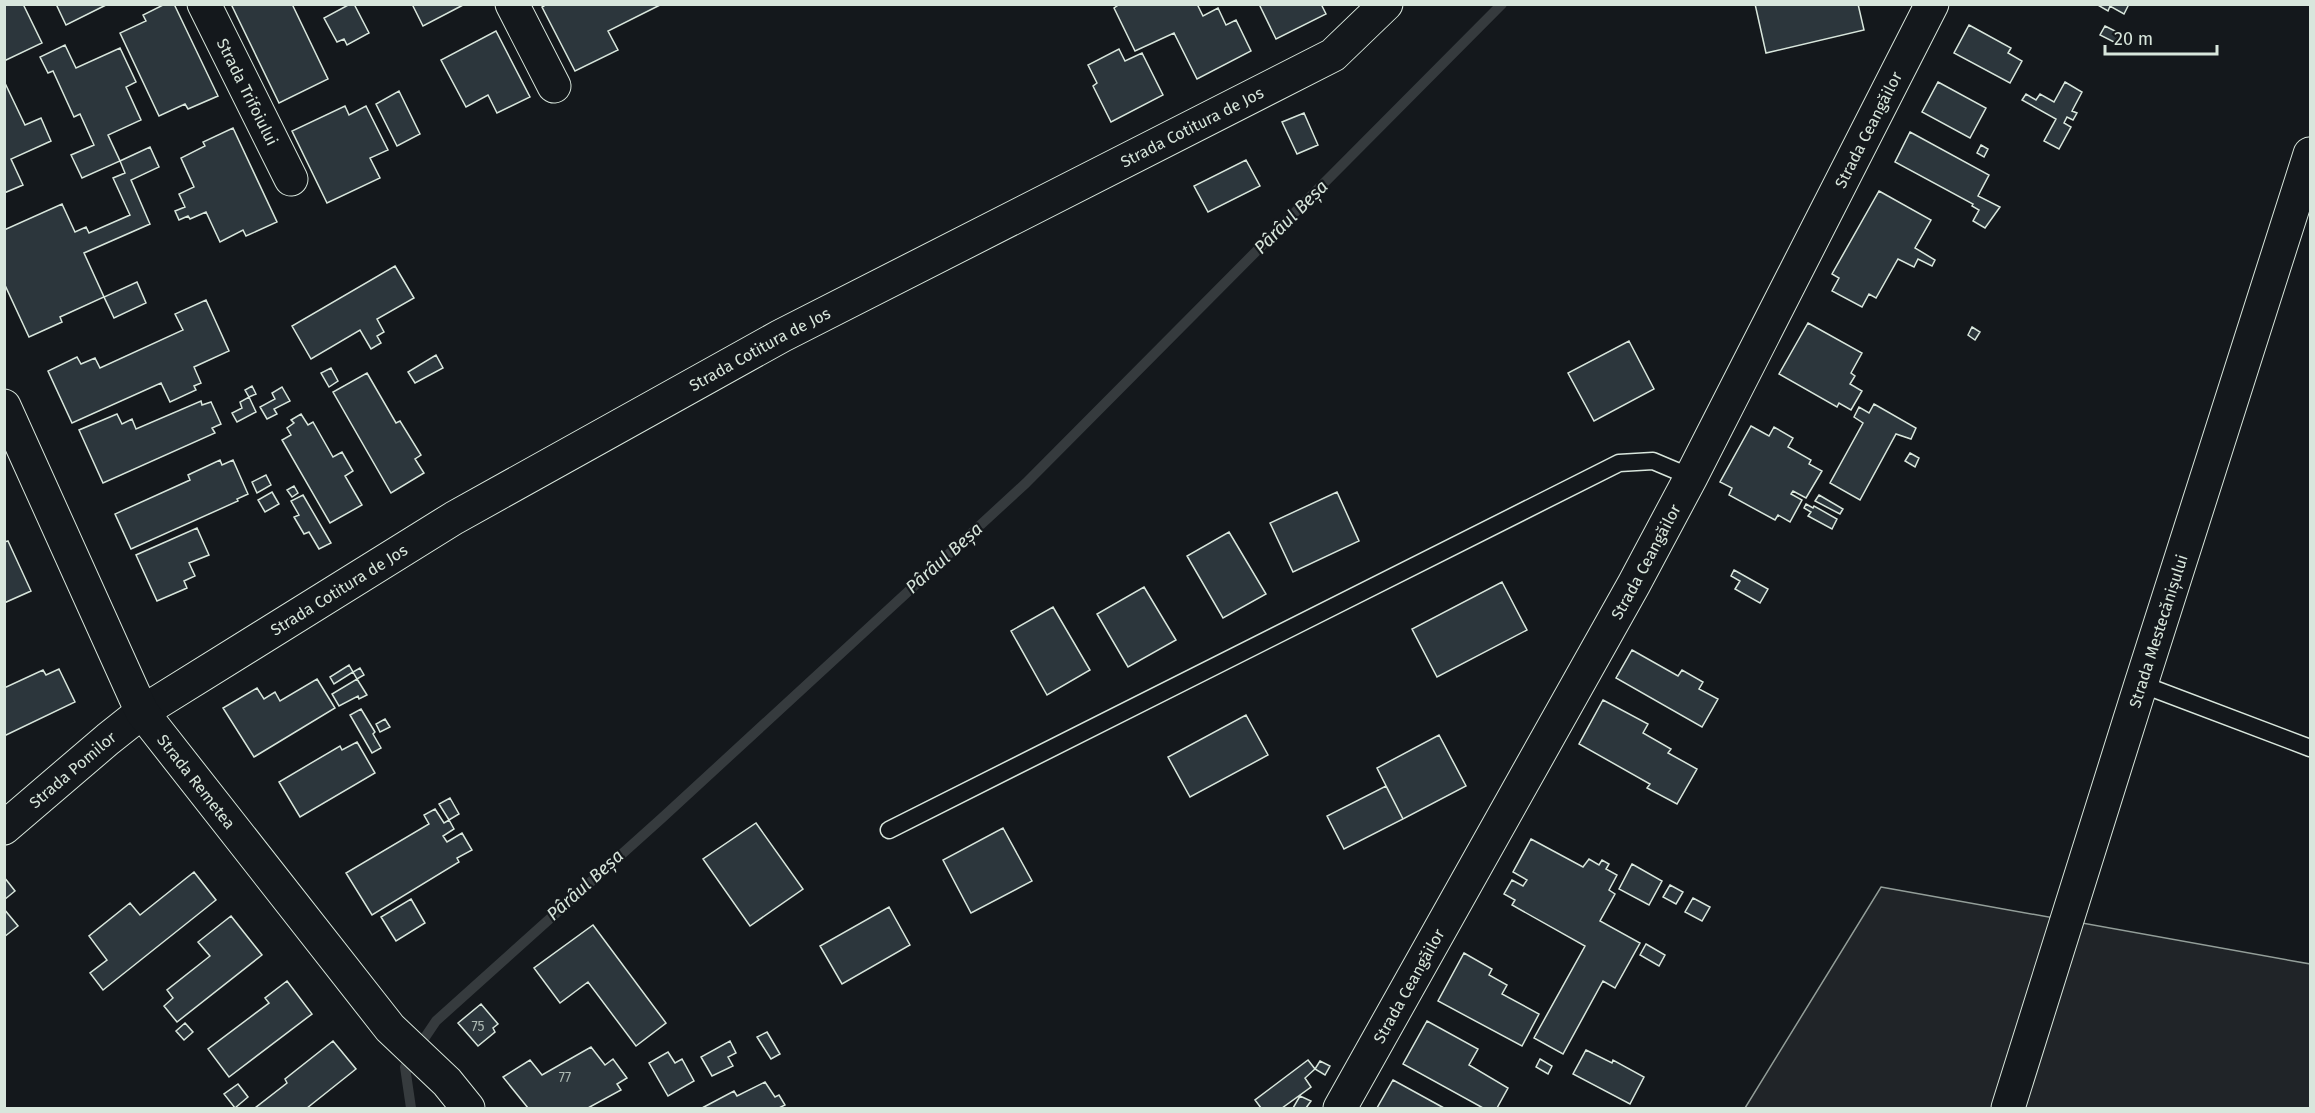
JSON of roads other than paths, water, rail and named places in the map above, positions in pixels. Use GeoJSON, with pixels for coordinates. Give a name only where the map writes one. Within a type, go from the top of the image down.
{"type":"FeatureCollection","features":[{"type":"Feature","properties":{"kind":"street","name":"Strada Trifoiului"},"geometry":{"type":"LineString","coordinates":[[204,4],[291,179]]}},
{"type":"Feature","properties":{"kind":"street"},"geometry":{"type":"LineString","coordinates":[[512,4],[554,86]]}},
{"type":"Feature","properties":{"kind":"street","name":"Strada Cotitura de Jos"},"geometry":{"type":"LineString","coordinates":[[142,712],[454,518],[781,336],[1333,56],[1386,4]]}},
{"type":"Feature","properties":{"kind":"street","name":"Strada Ceangăilor"},"geometry":{"type":"LineString","coordinates":[[1340,1108],[1634,584],[1691,477],[1932,4]]}},
{"type":"Feature","properties":{"kind":"street","name":"Strada Mestecănișului"},"geometry":{"type":"LineString","coordinates":[[2008,1108],[2310,154]]}},
{"type":"Feature","properties":{"kind":"street","name":"Strada Remetea"},"geometry":{"type":"LineString","coordinates":[[4,406],[142,712],[194,775],[390,1028],[447,1082],[468,1108]]}},
{"type":"Feature","properties":{"kind":"street","name":"Strada Pomilor"},"geometry":{"type":"LineString","coordinates":[[4,828],[142,712]]}},
{"type":"Feature","properties":{"kind":"lane"},"geometry":{"type":"LineString","coordinates":[[889,830],[1618,463],[1653,460],[1691,477]]}},
{"type":"Feature","properties":{"kind":"lane"},"geometry":{"type":"LineString","coordinates":[[2141,684],[2310,748]]}},
{"type":"Feature","properties":{"kind":"waterway","name":"Pârâul Beșa"},"geometry":{"type":"LineString","coordinates":[[411,1108],[405,1067],[436,1021],[662,818],[1026,483],[1502,4]]}}]}
